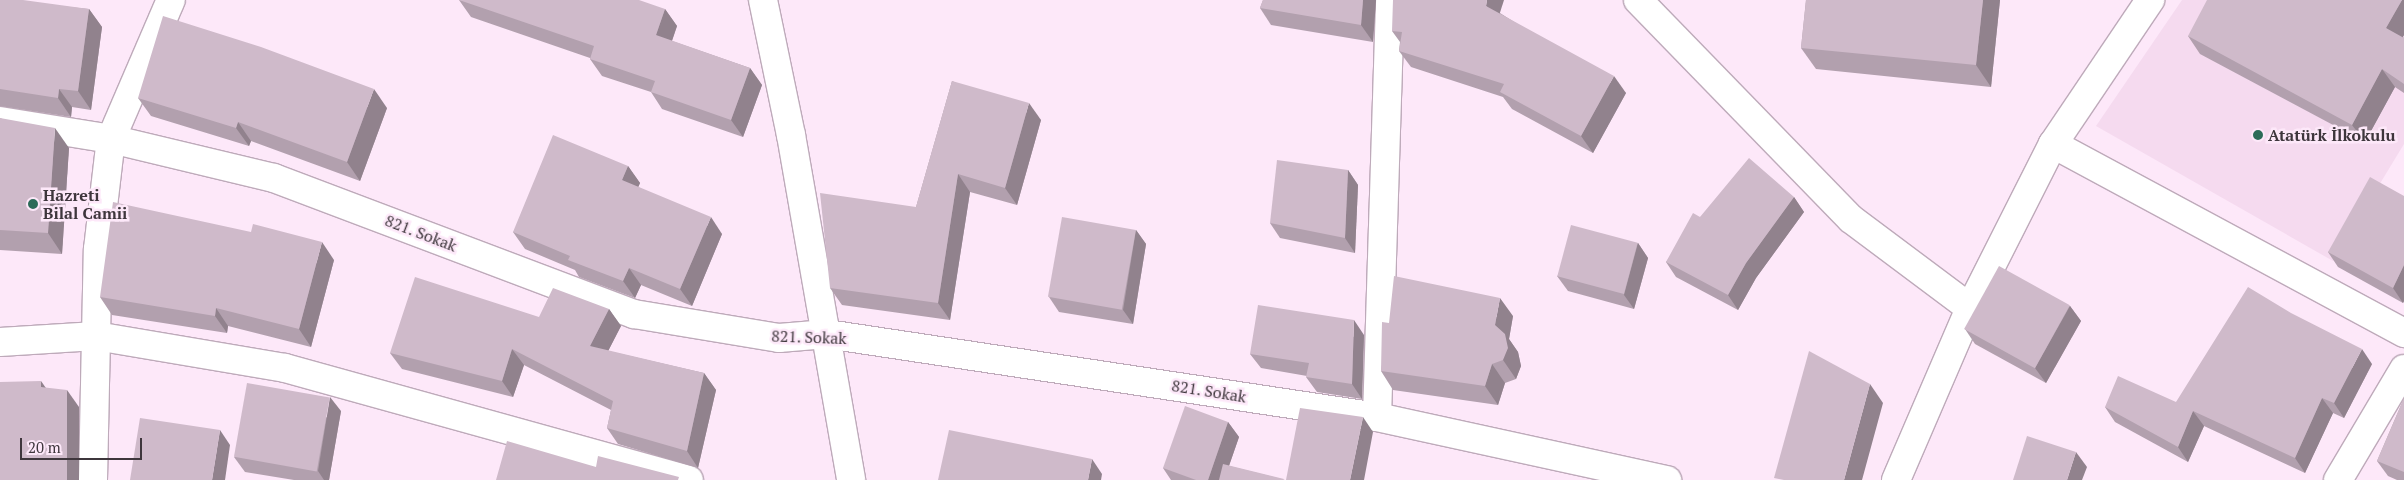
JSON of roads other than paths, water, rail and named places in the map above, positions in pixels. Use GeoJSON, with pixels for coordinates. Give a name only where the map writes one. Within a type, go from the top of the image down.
{"type":"FeatureCollection","features":[{"type":"Feature","properties":{"kind":"street"},"geometry":{"type":"LineString","coordinates":[[93,480],[98,248],[111,139],[171,0]]}},
{"type":"Feature","properties":{"kind":"street"},"geometry":{"type":"LineString","coordinates":[[763,0],[827,334],[851,480]]}},
{"type":"Feature","properties":{"kind":"street"},"geometry":{"type":"LineString","coordinates":[[1377,416],[1390,0]]}},
{"type":"Feature","properties":{"kind":"street"},"geometry":{"type":"LineString","coordinates":[[1638,0],[1851,219],[1970,308]]}},
{"type":"Feature","properties":{"kind":"street"},"geometry":{"type":"LineString","coordinates":[[1896,480],[1970,308],[2053,144],[2150,0]]}},
{"type":"Feature","properties":{"kind":"street","name":"821. Sokak"},"geometry":{"type":"LineString","coordinates":[[0,120],[111,139],[274,178],[634,314],[779,338],[827,334],[1377,416],[1667,480]]}},
{"type":"Feature","properties":{"kind":"street"},"geometry":{"type":"LineString","coordinates":[[2053,144],[2404,332]]}},
{"type":"Feature","properties":{"kind":"street"},"geometry":{"type":"LineString","coordinates":[[0,342],[96,336],[285,368],[608,469],[689,480]]}},
{"type":"Feature","properties":{"kind":"street"},"geometry":{"type":"LineString","coordinates":[[2338,480],[2404,369]]}},
{"type":"Feature","properties":{"kind":"place","name":"Atatürk İlkokulu"},"geometry":{"type":"Point","coordinates":[2258,135]}},
{"type":"Feature","properties":{"kind":"place","name":"Hazreti Bilal Camii"},"geometry":{"type":"Point","coordinates":[33,204]}}]}
